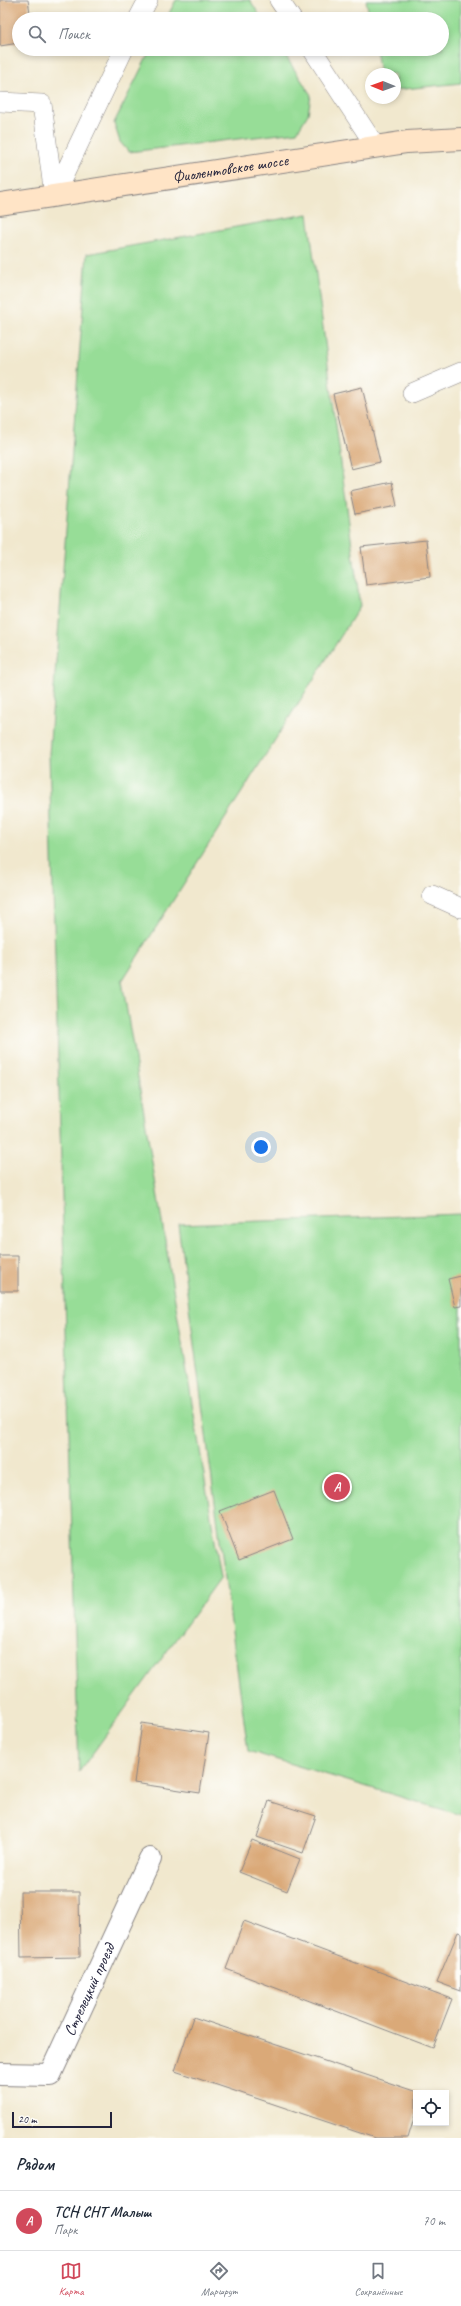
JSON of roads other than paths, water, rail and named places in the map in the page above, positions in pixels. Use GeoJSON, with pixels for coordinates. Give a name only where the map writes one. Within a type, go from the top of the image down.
{"type":"FeatureCollection","features":[{"type":"Feature","properties":{"kind":"main road","name":"Фиолентовское шоссе"},"geometry":{"type":"LineString","coordinates":[[0,204],[407,142],[461,139]]}},
{"type":"Feature","properties":{"kind":"street","name":"Стрелецкий проезд"},"geometry":{"type":"LineString","coordinates":[[0,2074],[50,2075],[150,1859]]}},
{"type":"Feature","properties":{"kind":"lane"},"geometry":{"type":"LineString","coordinates":[[142,12],[148,0]]}},
{"type":"Feature","properties":{"kind":"lane"},"geometry":{"type":"LineString","coordinates":[[279,0],[287,12]]}},
{"type":"Feature","properties":{"kind":"lane"},"geometry":{"type":"LineString","coordinates":[[54,196],[121,56]]}},
{"type":"Feature","properties":{"kind":"lane"},"geometry":{"type":"LineString","coordinates":[[317,56],[376,147]]}},
{"type":"Feature","properties":{"kind":"lane"},"geometry":{"type":"LineString","coordinates":[[0,102],[42,104],[54,196]]}},
{"type":"Feature","properties":{"kind":"lane"},"geometry":{"type":"LineString","coordinates":[[412,393],[461,372]]}},
{"type":"Feature","properties":{"kind":"lane"},"geometry":{"type":"LineString","coordinates":[[432,895],[461,908]]}},
{"type":"Feature","properties":{"kind":"place","name":"ТСН СНТ Малыш"},"geometry":{"type":"Point","coordinates":[337,1487]}}]}
